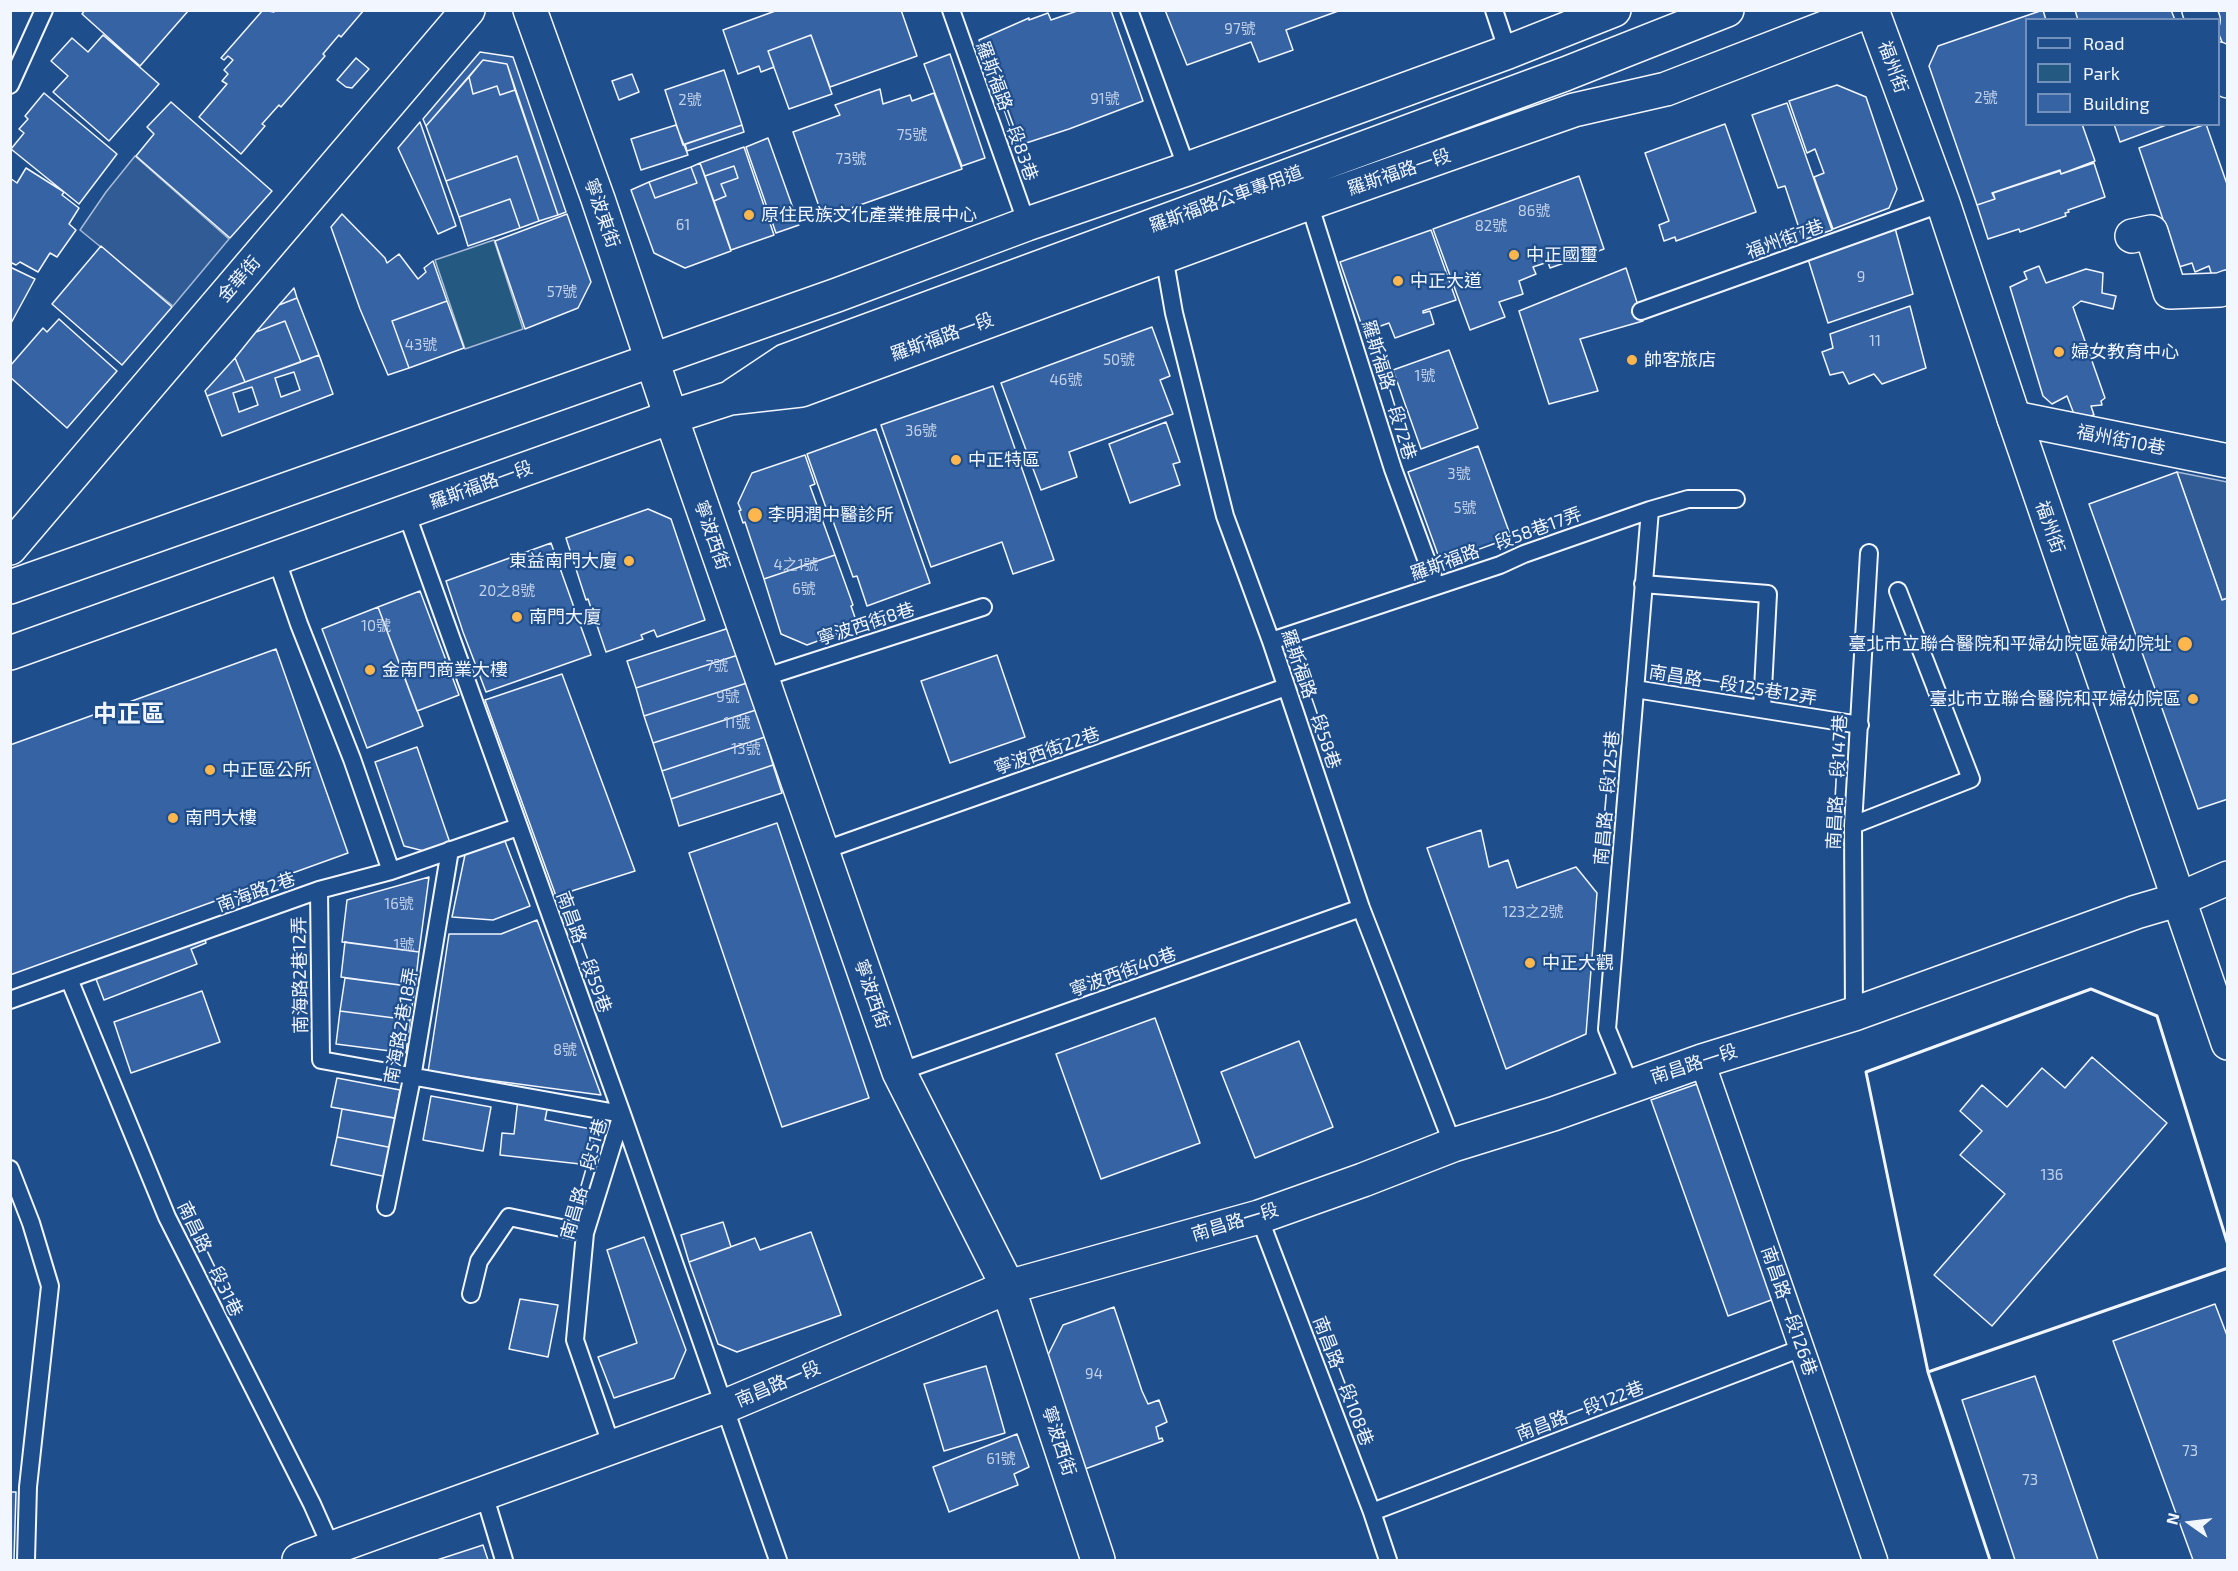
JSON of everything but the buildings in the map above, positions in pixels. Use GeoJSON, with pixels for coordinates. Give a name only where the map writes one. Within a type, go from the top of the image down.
{"type":"FeatureCollection","features":[{"type":"Feature","properties":{"kind":"street","name":"金華街"},"geometry":{"type":"LineString","coordinates":[[10,548],[468,10]]}},
{"type":"Feature","properties":{"kind":"street","name":"寧波東街"},"geometry":{"type":"LineString","coordinates":[[530,10],[598,199],[671,417]]}},
{"type":"Feature","properties":{"kind":"street"},"geometry":{"type":"LineString","coordinates":[[10,587],[837,296],[1027,224],[1187,169],[1508,52],[1614,10]]}},
{"type":"Feature","properties":{"kind":"street","name":"羅斯福路公車專用道"},"geometry":{"type":"LineString","coordinates":[[730,398],[785,361],[1565,74],[1727,10]]}},
{"type":"Feature","properties":{"kind":"street","name":"羅斯福路一段"},"geometry":{"type":"LineString","coordinates":[[10,653],[671,417],[730,398],[801,390],[1309,203],[1574,110],[1666,89],[1871,10]]}},
{"type":"Feature","properties":{"kind":"street","name":"福州街"},"geometry":{"type":"LineString","coordinates":[[1871,10],[1943,204],[2177,900],[2228,1043]]}},
{"type":"Feature","properties":{"kind":"street"},"geometry":{"type":"LineString","coordinates":[[2220,63],[2228,81]]}},
{"type":"Feature","properties":{"kind":"street"},"geometry":{"type":"LineString","coordinates":[[2132,236],[2151,232],[2170,292],[2220,290],[2228,287]]}},
{"type":"Feature","properties":{"kind":"street","name":"寧波西街"},"geometry":{"type":"LineString","coordinates":[[671,417],[899,1072],[1008,1287],[1098,1560]]}},
{"type":"Feature","properties":{"kind":"street","name":"福州街10巷"},"geometry":{"type":"LineString","coordinates":[[2014,418],[2228,461]]}},
{"type":"Feature","properties":{"kind":"street","name":"南昌路一段"},"geometry":{"type":"LineString","coordinates":[[299,1560],[723,1407],[1008,1287],[1259,1217],[1453,1145],[1553,1114],[1702,1061],[1854,1014],[2136,912],[2177,900],[2228,878]]}},
{"type":"Feature","properties":{"kind":"street","name":"南昌路一段126巷"},"geometry":{"type":"LineString","coordinates":[[1702,1061],[1875,1560]]}},
{"type":"Feature","properties":{"kind":"lane"},"geometry":{"type":"LineString","coordinates":[[10,86],[44,10]]}},
{"type":"Feature","properties":{"kind":"lane","name":"羅斯福路一段83巷"},"geometry":{"type":"LineString","coordinates":[[951,10],[1027,224]]}},
{"type":"Feature","properties":{"kind":"lane"},"geometry":{"type":"LineString","coordinates":[[1129,10],[1187,169]]}},
{"type":"Feature","properties":{"kind":"lane"},"geometry":{"type":"LineString","coordinates":[[1494,10],[1508,52]]}},
{"type":"Feature","properties":{"kind":"lane","name":"羅斯福路一段72巷"},"geometry":{"type":"LineString","coordinates":[[1309,203],[1394,469],[1436,586]]}},
{"type":"Feature","properties":{"kind":"lane","name":"福州街7巷"},"geometry":{"type":"LineString","coordinates":[[1641,311],[1943,204]]}},
{"type":"Feature","properties":{"kind":"lane","name":"羅斯福路一段58巷"},"geometry":{"type":"LineString","coordinates":[[1164,256],[1174,313],[1225,516],[1271,641],[1361,908],[1453,1145]]}},
{"type":"Feature","properties":{"kind":"lane","name":"羅斯福路一段58巷17弄"},"geometry":{"type":"LineString","coordinates":[[1271,641],[1436,586],[1650,510],[1688,499],[1736,499]]}},
{"type":"Feature","properties":{"kind":"lane","name":"南昌路一段125巷"},"geometry":{"type":"LineString","coordinates":[[1630,1085],[1607,1029],[1650,510]]}},
{"type":"Feature","properties":{"kind":"lane","name":"南昌路一段59巷"},"geometry":{"type":"LineString","coordinates":[[406,512],[622,1114],[778,1560]]}},
{"type":"Feature","properties":{"kind":"lane","name":"南昌路一段147巷"},"geometry":{"type":"LineString","coordinates":[[1854,1014],[1853,825],[1869,553]]}},
{"type":"Feature","properties":{"kind":"lane"},"geometry":{"type":"LineString","coordinates":[[276,558],[299,624],[352,759],[391,871]]}},
{"type":"Feature","properties":{"kind":"lane"},"geometry":{"type":"LineString","coordinates":[[1643,584],[1768,594],[1762,708]]}},
{"type":"Feature","properties":{"kind":"lane"},"geometry":{"type":"LineString","coordinates":[[1853,825],[1971,779],[1898,591]]}},
{"type":"Feature","properties":{"kind":"lane","name":"寧波西街8巷"},"geometry":{"type":"LineString","coordinates":[[762,678],[983,607]]}},
{"type":"Feature","properties":{"kind":"lane","name":"寧波西街22巷"},"geometry":{"type":"LineString","coordinates":[[822,851],[1286,687]]}},
{"type":"Feature","properties":{"kind":"lane","name":"南昌路一段125巷12弄"},"geometry":{"type":"LineString","coordinates":[[1635,689],[1860,724]]}},
{"type":"Feature","properties":{"kind":"lane","name":"南海路2巷"},"geometry":{"type":"LineString","coordinates":[[10,1000],[319,890],[391,871],[518,827]]}},
{"type":"Feature","properties":{"kind":"lane","name":"南海路2巷18弄"},"geometry":{"type":"LineString","coordinates":[[386,1207],[412,1078],[450,850]]}},
{"type":"Feature","properties":{"kind":"lane","name":"南海路2巷12弄"},"geometry":{"type":"LineString","coordinates":[[319,890],[321,1060]]}},
{"type":"Feature","properties":{"kind":"lane","name":"寧波西街40巷"},"geometry":{"type":"LineString","coordinates":[[899,1072],[1361,908]]}},
{"type":"Feature","properties":{"kind":"lane","name":"南昌路一段31巷"},"geometry":{"type":"LineString","coordinates":[[69,979],[167,1217],[307,1493],[332,1549]]}},
{"type":"Feature","properties":{"kind":"lane","name":"南昌路一段51巷"},"geometry":{"type":"LineString","coordinates":[[321,1060],[622,1114],[585,1233],[576,1340],[612,1447]]}},
{"type":"Feature","properties":{"kind":"lane"},"geometry":{"type":"LineString","coordinates":[[10,1168],[31,1223],[50,1286],[27,1487],[26,1560]]}},
{"type":"Feature","properties":{"kind":"lane"},"geometry":{"type":"LineString","coordinates":[[471,1294],[479,1261],[509,1217],[585,1233]]}},
{"type":"Feature","properties":{"kind":"lane","name":"南昌路一段108巷"},"geometry":{"type":"LineString","coordinates":[[1259,1217],[1372,1512],[1388,1560]]}},
{"type":"Feature","properties":{"kind":"lane","name":"南昌路一段122巷"},"geometry":{"type":"LineString","coordinates":[[1372,1512],[1802,1348]]}},
{"type":"Feature","properties":{"kind":"lane"},"geometry":{"type":"LineString","coordinates":[[484,1494],[504,1560]]}},
{"type":"Feature","properties":{"kind":"green space"},"geometry":{"type":"Polygon","coordinates":[[[494,240],[523,329],[465,349],[435,260],[494,240]]]}},
{"type":"Feature","properties":{"kind":"shaded area"},"geometry":{"type":"Polygon","coordinates":[[[135,156],[229,239],[173,306],[80,230],[106,192],[135,156]]]}},
{"type":"Feature","properties":{"kind":"shaded area"},"geometry":{"type":"Polygon","coordinates":[[[2177,472],[2227,482],[2227,598],[2222,600],[2177,472]]]}},
{"type":"Feature","properties":{"kind":"wall"},"geometry":{"type":"LineString","coordinates":[[1990,1560],[1928,1372],[1866,1072],[2091,989],[2157,1016],[2228,1245]]}},
{"type":"Feature","properties":{"kind":"wall"},"geometry":{"type":"LineString","coordinates":[[1928,1372],[2228,1268]]}},
{"type":"Feature","properties":{"kind":"place","name":"原住民族文化產業推展中心"},"geometry":{"type":"Point","coordinates":[749,215]}},
{"type":"Feature","properties":{"kind":"place","name":"中正國璽"},"geometry":{"type":"Point","coordinates":[1514,255]}},
{"type":"Feature","properties":{"kind":"place","name":"中正大道"},"geometry":{"type":"Point","coordinates":[1398,281]}},
{"type":"Feature","properties":{"kind":"place","name":"婦女教育中心"},"geometry":{"type":"Point","coordinates":[2059,352]}},
{"type":"Feature","properties":{"kind":"place","name":"帥客旅店"},"geometry":{"type":"Point","coordinates":[1632,360]}},
{"type":"Feature","properties":{"kind":"place","name":"中正特區"},"geometry":{"type":"Point","coordinates":[956,460]}},
{"type":"Feature","properties":{"kind":"place","name":"李明潤中醫診所"},"geometry":{"type":"Point","coordinates":[755,515]}},
{"type":"Feature","properties":{"kind":"place","name":"東益南門大廈"},"geometry":{"type":"Point","coordinates":[629,561]}},
{"type":"Feature","properties":{"kind":"place","name":"南門大廈"},"geometry":{"type":"Point","coordinates":[517,617]}},
{"type":"Feature","properties":{"kind":"place","name":"臺北市立聯合醫院和平婦幼院區婦幼院址"},"geometry":{"type":"Point","coordinates":[2185,644]}},
{"type":"Feature","properties":{"kind":"place","name":"金南門商業大樓"},"geometry":{"type":"Point","coordinates":[370,670]}},
{"type":"Feature","properties":{"kind":"place","name":"臺北市立聯合醫院和平婦幼院區"},"geometry":{"type":"Point","coordinates":[2193,699]}},
{"type":"Feature","properties":{"kind":"place","name":"中正區公所"},"geometry":{"type":"Point","coordinates":[210,770]}},
{"type":"Feature","properties":{"kind":"place","name":"南門大樓"},"geometry":{"type":"Point","coordinates":[173,818]}},
{"type":"Feature","properties":{"kind":"place","name":"中正大觀"},"geometry":{"type":"Point","coordinates":[1530,963]}},
{"type":"Feature","properties":{"kind":"district","name":"中正區"},"geometry":{"type":"Point","coordinates":[129,714]}}]}
